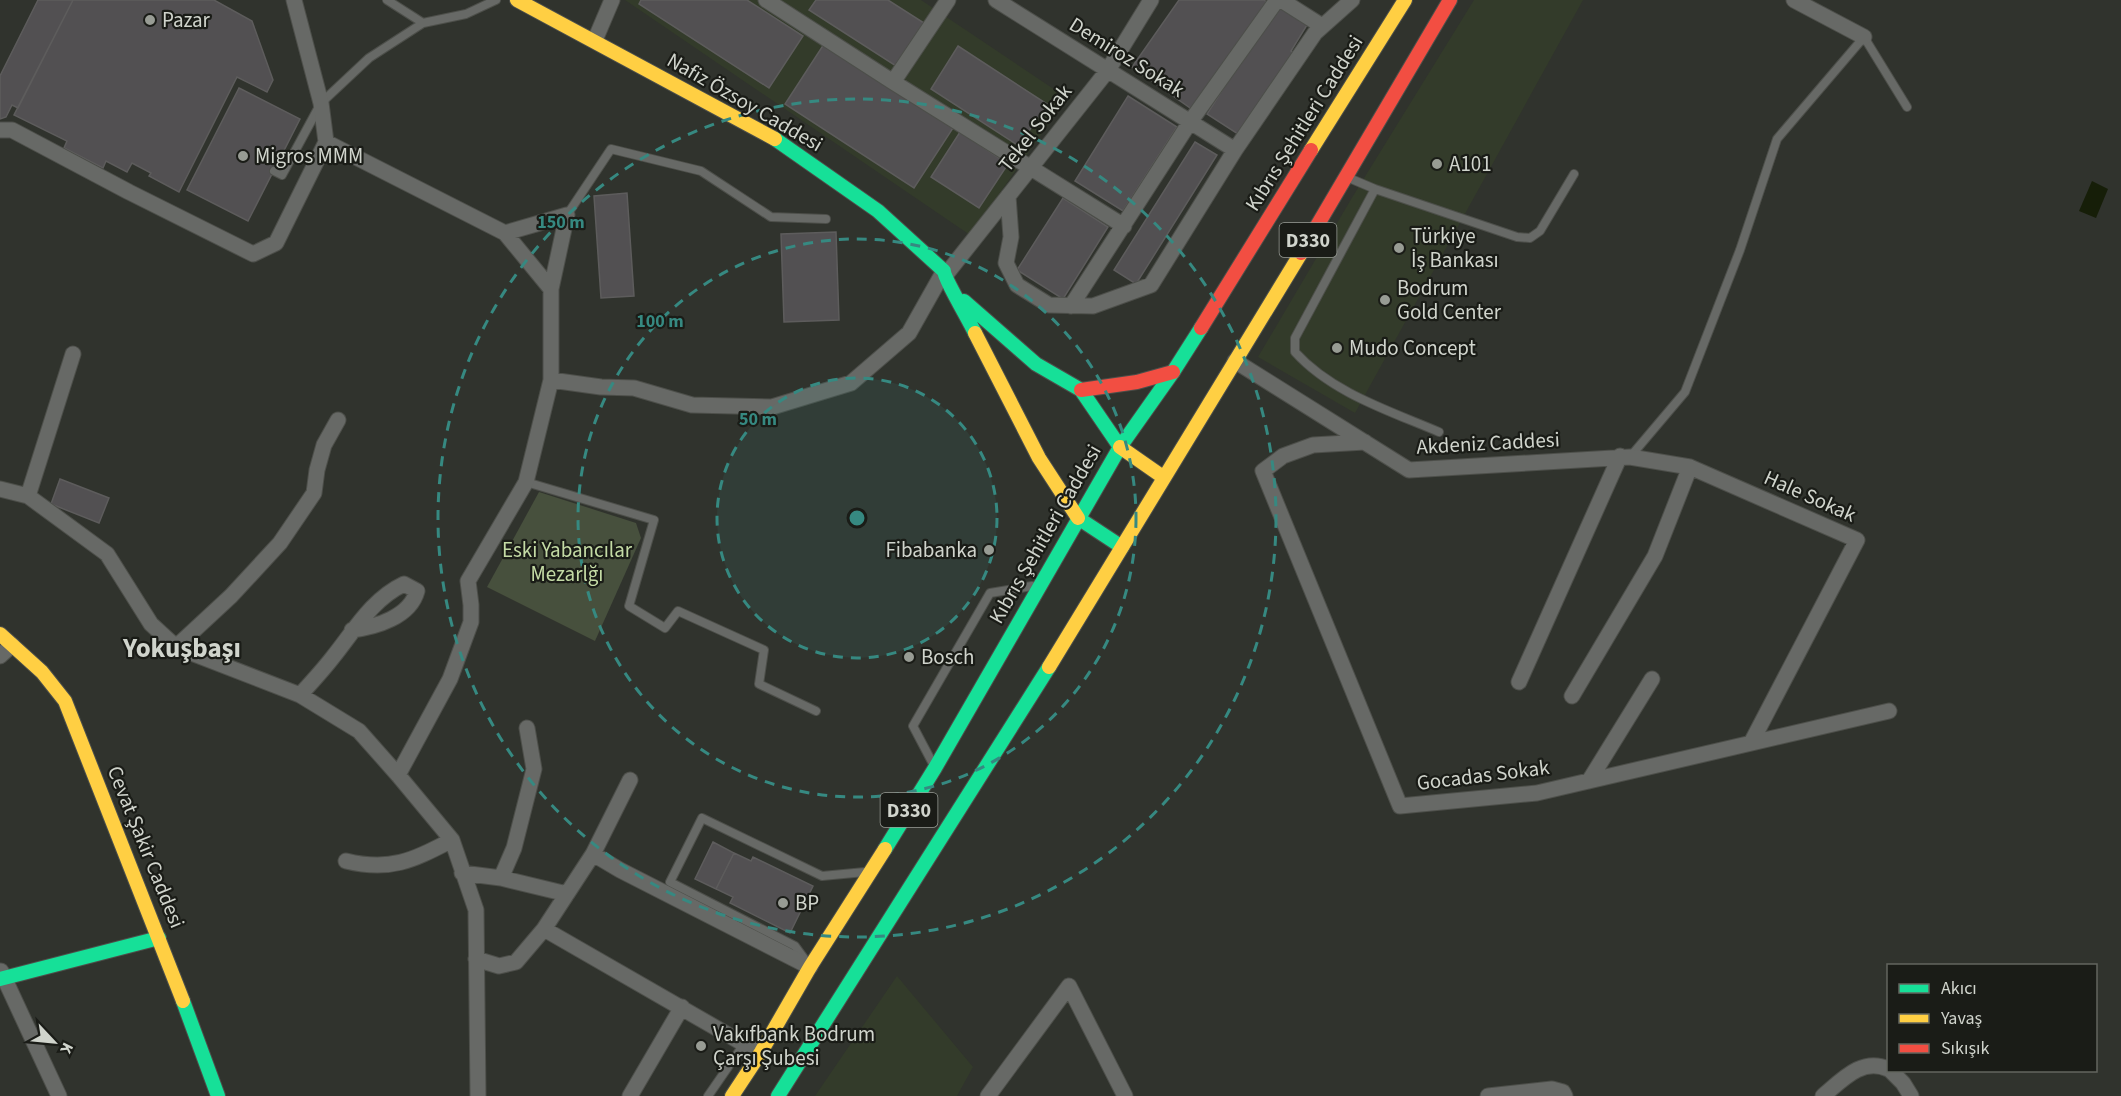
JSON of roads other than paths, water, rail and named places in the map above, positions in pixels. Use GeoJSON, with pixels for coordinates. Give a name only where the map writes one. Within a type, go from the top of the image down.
{"type":"FeatureCollection","features":[{"type":"Feature","properties":{"kind":"main road","name":"Nafiz Özsoy Caddesi"},"geometry":{"type":"LineString","coordinates":[[517,0],[779,141],[878,211],[944,274],[1039,458],[1078,518]]}},
{"type":"Feature","properties":{"kind":"main road","name":"Kıbrıs Şehitleri Caddesi"},"geometry":{"type":"LineString","coordinates":[[732,1096],[935,768],[1120,447],[1173,372],[1405,0]]}},
{"type":"Feature","properties":{"kind":"main road","name":"D330"},"geometry":{"type":"LineString","coordinates":[[783,1094],[1122,547],[1450,0]]}},
{"type":"Feature","properties":{"kind":"main road","name":"Nafiz Özsoy Caddesi"},"geometry":{"type":"LineString","coordinates":[[955,293],[1036,364],[1081,390],[1120,447]]}},
{"type":"Feature","properties":{"kind":"main road"},"geometry":{"type":"LineString","coordinates":[[1081,390],[1137,382],[1173,372]]}},
{"type":"Feature","properties":{"kind":"main road"},"geometry":{"type":"LineString","coordinates":[[1120,447],[1163,477]]}},
{"type":"Feature","properties":{"kind":"main road"},"geometry":{"type":"LineString","coordinates":[[1078,518],[1122,547]]}},
{"type":"Feature","properties":{"kind":"main road","name":"Cevat Şakir Caddesi"},"geometry":{"type":"LineString","coordinates":[[0,634],[42,672],[65,701],[159,938],[218,1096]]}},
{"type":"Feature","properties":{"kind":"main road"},"geometry":{"type":"LineString","coordinates":[[1,975],[159,938]]}},
{"type":"Feature","properties":{"kind":"street"},"geometry":{"type":"LineString","coordinates":[[0,130],[12,130],[253,254],[276,243],[326,142],[321,103],[294,0]]}},
{"type":"Feature","properties":{"kind":"street"},"geometry":{"type":"LineString","coordinates":[[595,40],[612,0]]}},
{"type":"Feature","properties":{"kind":"street"},"geometry":{"type":"LineString","coordinates":[[766,0],[782,4],[893,82],[1124,226]]}},
{"type":"Feature","properties":{"kind":"street"},"geometry":{"type":"LineString","coordinates":[[893,82],[948,0]]}},
{"type":"Feature","properties":{"kind":"street","name":"Demiroz Sokak"},"geometry":{"type":"LineString","coordinates":[[996,0],[1235,150]]}},
{"type":"Feature","properties":{"kind":"street","name":"Tekel Sokak"},"geometry":{"type":"LineString","coordinates":[[551,380],[601,387],[634,388],[692,405],[772,407],[851,383],[909,333],[944,274],[1108,70],[1151,0]]}},
{"type":"Feature","properties":{"kind":"street"},"geometry":{"type":"LineString","coordinates":[[1071,306],[1190,122],[1279,0],[1322,26]]}},
{"type":"Feature","properties":{"kind":"street"},"geometry":{"type":"LineString","coordinates":[[1008,196],[1011,237],[1006,263],[1017,285],[1049,305],[1093,306],[1151,285],[1235,150],[1315,33],[1352,0]]}},
{"type":"Feature","properties":{"kind":"street"},"geometry":{"type":"LineString","coordinates":[[1794,0],[1864,37]]}},
{"type":"Feature","properties":{"kind":"street"},"geometry":{"type":"LineString","coordinates":[[326,142],[505,234],[551,289]]}},
{"type":"Feature","properties":{"kind":"street"},"geometry":{"type":"LineString","coordinates":[[398,775],[450,679],[471,622],[468,581],[526,482],[551,380],[551,289],[567,215],[505,234]]}},
{"type":"Feature","properties":{"kind":"street"},"geometry":{"type":"LineString","coordinates":[[28,496],[73,354]]}},
{"type":"Feature","properties":{"kind":"street","name":"Akdeniz Caddesi"},"geometry":{"type":"LineString","coordinates":[[1235,361],[1409,470],[1625,456]]}},
{"type":"Feature","properties":{"kind":"street"},"geometry":{"type":"LineString","coordinates":[[176,646],[231,596],[280,543],[314,493],[324,445],[338,420]]}},
{"type":"Feature","properties":{"kind":"street","name":"Gocadas Sokak"},"geometry":{"type":"LineString","coordinates":[[1365,442],[1313,445],[1283,456],[1263,471],[1400,806],[1537,793],[1889,711]]}},
{"type":"Feature","properties":{"kind":"street"},"geometry":{"type":"LineString","coordinates":[[1520,682],[1625,456]]}},
{"type":"Feature","properties":{"kind":"street","name":"Hale Sokak"},"geometry":{"type":"LineString","coordinates":[[1625,456],[1690,467],[1857,540],[1751,743]]}},
{"type":"Feature","properties":{"kind":"street"},"geometry":{"type":"LineString","coordinates":[[1572,696],[1655,556],[1690,467]]}},
{"type":"Feature","properties":{"kind":"street"},"geometry":{"type":"LineString","coordinates":[[0,489],[28,496],[107,554],[151,624],[176,646],[300,695],[359,731],[452,840],[476,910],[478,1096]]}},
{"type":"Feature","properties":{"kind":"street"},"geometry":{"type":"LineString","coordinates":[[300,695],[333,658],[352,630]]}},
{"type":"Feature","properties":{"kind":"street"},"geometry":{"type":"LineString","coordinates":[[0,656],[12,645]]}},
{"type":"Feature","properties":{"kind":"street"},"geometry":{"type":"LineString","coordinates":[[1589,781],[1652,679]]}},
{"type":"Feature","properties":{"kind":"street"},"geometry":{"type":"LineString","coordinates":[[501,878],[514,848],[534,769],[528,728]]}},
{"type":"Feature","properties":{"kind":"street"},"geometry":{"type":"LineString","coordinates":[[476,959],[500,966],[516,962],[544,929],[593,854],[630,780]]}},
{"type":"Feature","properties":{"kind":"street"},"geometry":{"type":"LineString","coordinates":[[346,861],[364,866],[411,861],[452,840]]}},
{"type":"Feature","properties":{"kind":"street"},"geometry":{"type":"LineString","coordinates":[[593,854],[810,968]]}},
{"type":"Feature","properties":{"kind":"street"},"geometry":{"type":"LineString","coordinates":[[462,873],[501,878],[567,894]]}},
{"type":"Feature","properties":{"kind":"street"},"geometry":{"type":"LineString","coordinates":[[544,929],[761,1052]]}},
{"type":"Feature","properties":{"kind":"street"},"geometry":{"type":"LineString","coordinates":[[1,975],[58,1096]]}},
{"type":"Feature","properties":{"kind":"street"},"geometry":{"type":"LineString","coordinates":[[988,1096],[1069,986],[1125,1096]]}},
{"type":"Feature","properties":{"kind":"street"},"geometry":{"type":"LineString","coordinates":[[630,1096],[682,1007]]}},
{"type":"Feature","properties":{"kind":"street"},"geometry":{"type":"LineString","coordinates":[[1823,1096],[1864,1066],[1879,1064],[1887,1069]]}},
{"type":"Feature","properties":{"kind":"street"},"geometry":{"type":"LineString","coordinates":[[1891,1072],[1903,1083],[1911,1096]]}},
{"type":"Feature","properties":{"kind":"street"},"geometry":{"type":"LineString","coordinates":[[1488,1096],[1552,1089],[1563,1092],[1565,1096]]}},
{"type":"Feature","properties":{"kind":"lane"},"geometry":{"type":"LineString","coordinates":[[387,0],[423,23]]}},
{"type":"Feature","properties":{"kind":"lane"},"geometry":{"type":"LineString","coordinates":[[274,171],[282,175],[321,103],[369,58],[423,23],[466,14],[496,0]]}},
{"type":"Feature","properties":{"kind":"lane"},"geometry":{"type":"LineString","coordinates":[[1625,456],[1685,392],[1740,250],[1777,139],[1864,37],[1907,107]]}},
{"type":"Feature","properties":{"kind":"lane"},"geometry":{"type":"LineString","coordinates":[[567,215],[611,148],[701,171],[771,217],[826,219]]}},
{"type":"Feature","properties":{"kind":"lane"},"geometry":{"type":"LineString","coordinates":[[1345,176],[1375,189],[1517,237],[1530,238],[1540,231],[1574,174]]}},
{"type":"Feature","properties":{"kind":"lane"},"geometry":{"type":"LineString","coordinates":[[1375,189],[1295,338],[1295,352],[1304,362],[1335,385],[1439,432]]}},
{"type":"Feature","properties":{"kind":"lane"},"geometry":{"type":"LineString","coordinates":[[526,482],[654,520],[629,606],[665,628],[678,611],[764,650],[759,684],[816,711]]}},
{"type":"Feature","properties":{"kind":"lane"},"geometry":{"type":"LineString","coordinates":[[935,768],[913,726],[990,593],[1039,585]]}},
{"type":"Feature","properties":{"kind":"lane"},"geometry":{"type":"LineString","coordinates":[[810,968],[795,946],[670,882],[702,818],[822,876],[872,872]]}},
{"type":"Feature","properties":{"kind":"lane"},"geometry":{"type":"LineString","coordinates":[[708,1096],[744,1044]]}},
{"type":"Feature","properties":{"kind":"place","name":"Pazar"},"geometry":{"type":"Point","coordinates":[150,20]}},
{"type":"Feature","properties":{"kind":"place","name":"Migros MMM"},"geometry":{"type":"Point","coordinates":[243,156]}},
{"type":"Feature","properties":{"kind":"place","name":"A101"},"geometry":{"type":"Point","coordinates":[1437,164]}},
{"type":"Feature","properties":{"kind":"place","name":"Türkiye İş Bankası"},"geometry":{"type":"Point","coordinates":[1399,248]}},
{"type":"Feature","properties":{"kind":"place","name":"Bodrum Gold Center"},"geometry":{"type":"Point","coordinates":[1385,300]}},
{"type":"Feature","properties":{"kind":"place","name":"Mudo Concept"},"geometry":{"type":"Point","coordinates":[1337,348]}},
{"type":"Feature","properties":{"kind":"place","name":"Fibabanka"},"geometry":{"type":"Point","coordinates":[989,550]}},
{"type":"Feature","properties":{"kind":"place","name":"Bosch"},"geometry":{"type":"Point","coordinates":[909,657]}},
{"type":"Feature","properties":{"kind":"place","name":"BP"},"geometry":{"type":"Point","coordinates":[783,903]}},
{"type":"Feature","properties":{"kind":"place","name":"Vakıfbank Bodrum Çarşı Şubesi"},"geometry":{"type":"Point","coordinates":[701,1046]}},
{"type":"Feature","properties":{"kind":"district","name":"Yokuşbaşı"},"geometry":{"type":"Point","coordinates":[182,648]}},
{"type":"Feature","properties":{"kind":"park label","name":"Eski Yabancılar Mezarlğı"},"geometry":{"type":"Point","coordinates":[567,562]}}]}
